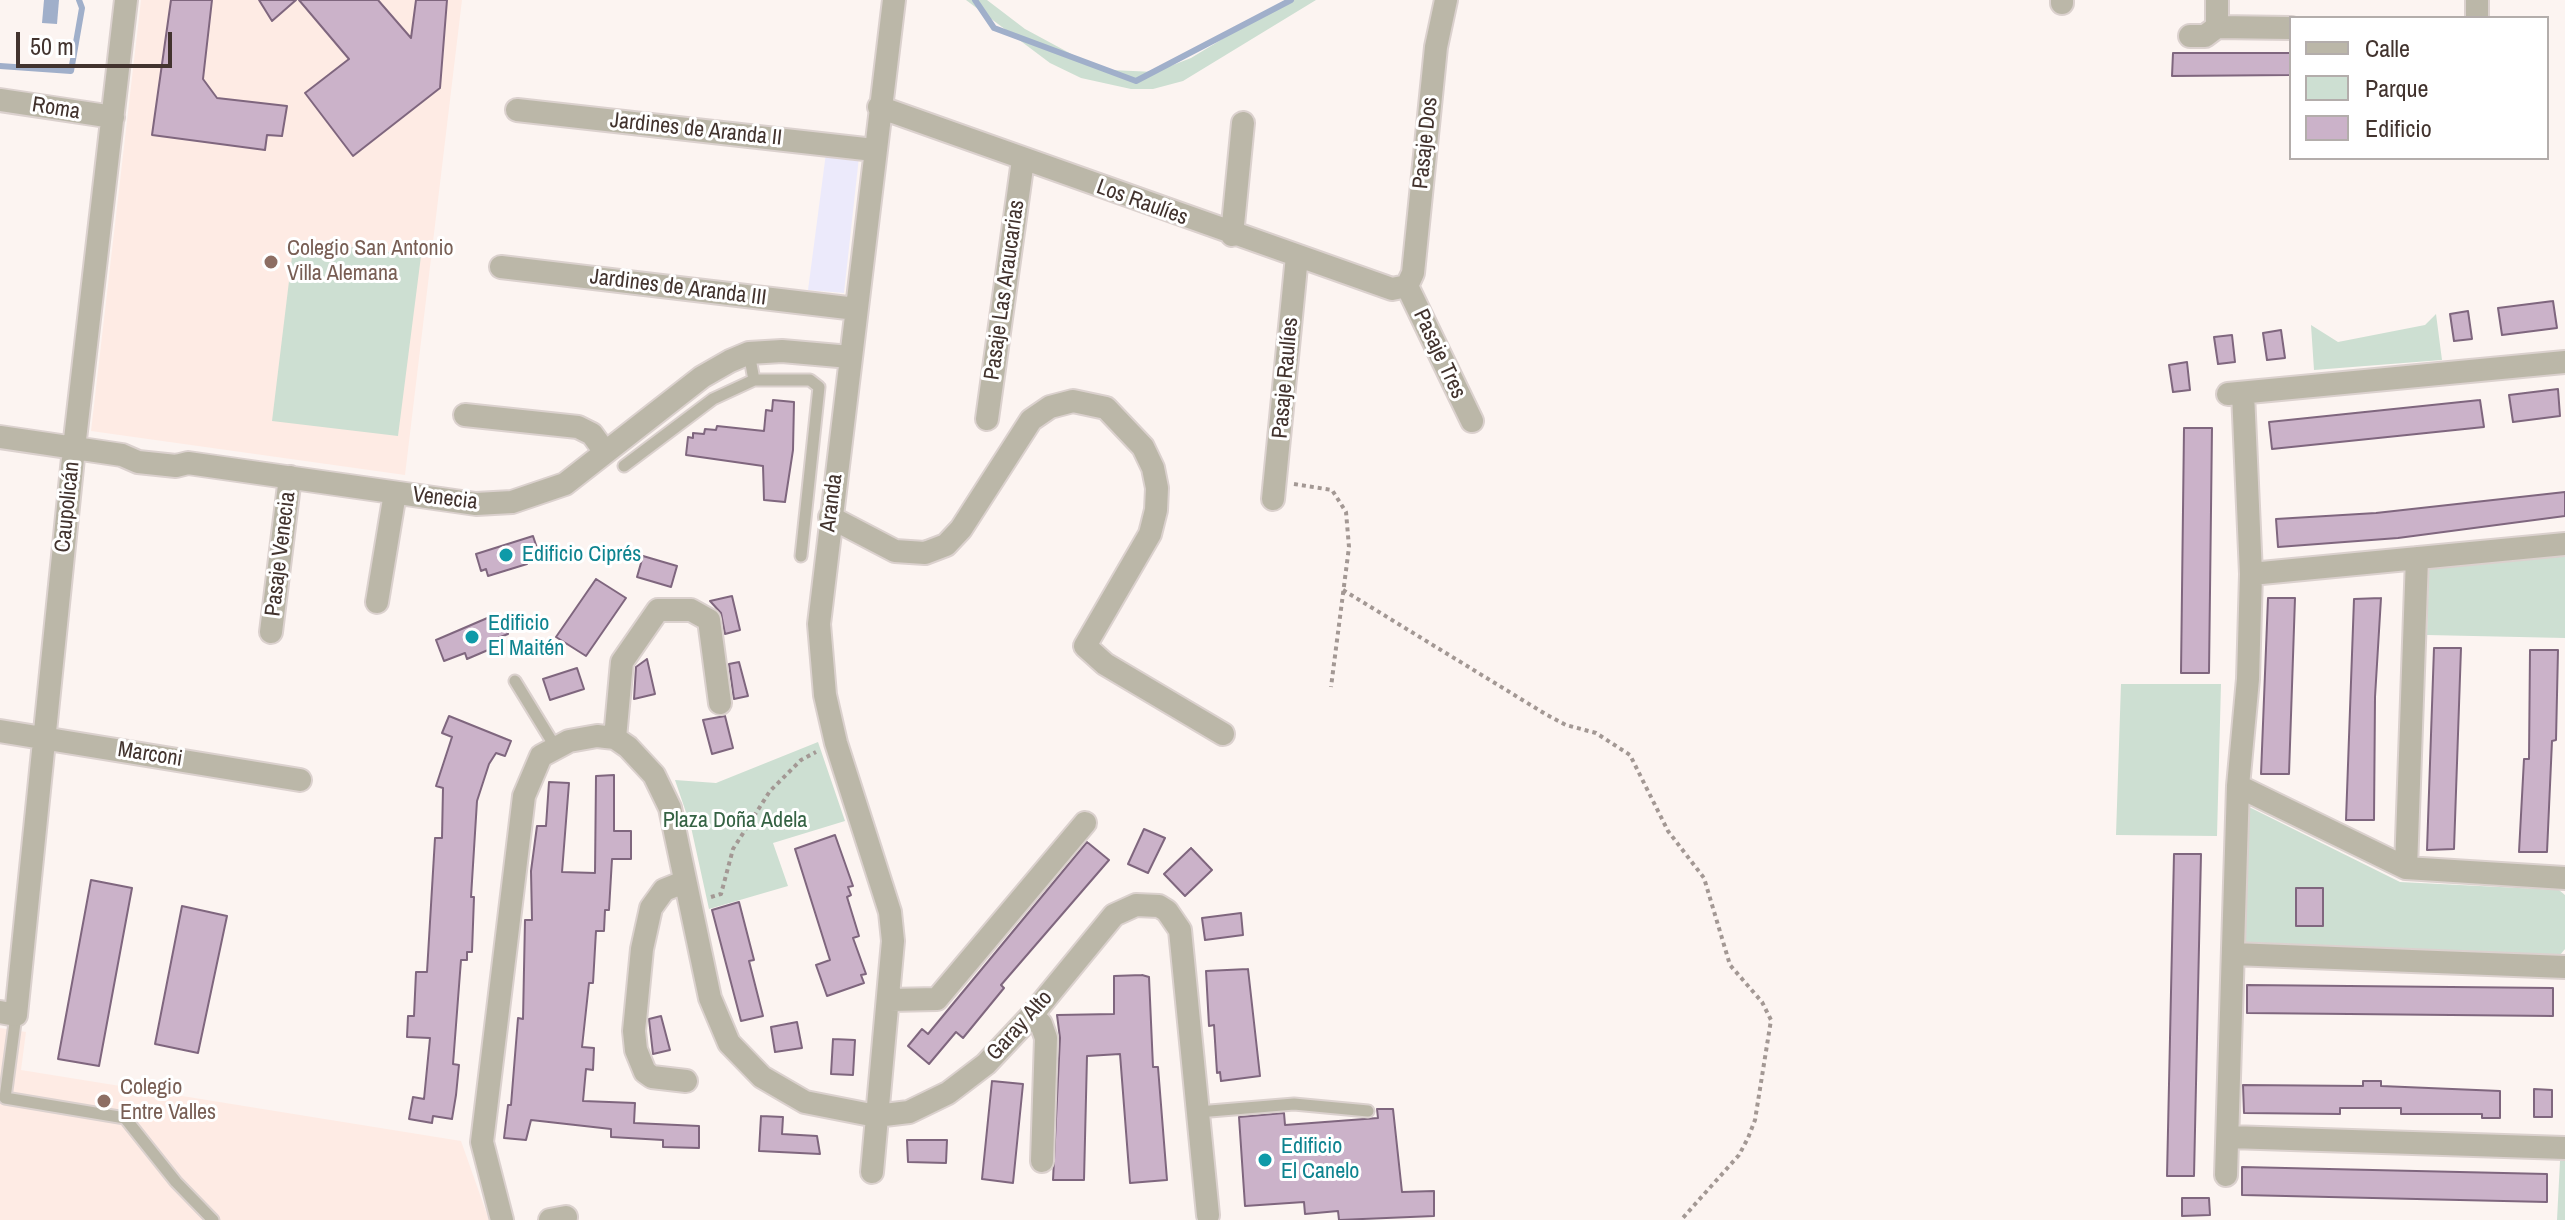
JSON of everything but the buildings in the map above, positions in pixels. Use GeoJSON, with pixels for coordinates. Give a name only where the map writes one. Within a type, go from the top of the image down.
{"type":"FeatureCollection","features":[{"type":"Feature","properties":{"kind":"street","name":"Caupolicán"},"geometry":{"type":"LineString","coordinates":[[8,1014],[44,738],[126,0]]}},
{"type":"Feature","properties":{"kind":"street","name":"Aranda"},"geometry":{"type":"LineString","coordinates":[[872,1172],[893,941],[890,912],[836,743],[822,671],[819,624],[894,0]]}},
{"type":"Feature","properties":{"kind":"street","name":"Pasaje Dos"},"geometry":{"type":"LineString","coordinates":[[1407,286],[1413,273],[1436,47],[1446,0]]}},
{"type":"Feature","properties":{"kind":"street"},"geometry":{"type":"LineString","coordinates":[[2217,0],[2217,27]]}},
{"type":"Feature","properties":{"kind":"street"},"geometry":{"type":"LineString","coordinates":[[2190,36],[2205,36],[2217,27],[2289,28]]}},
{"type":"Feature","properties":{"kind":"street","name":"Roma"},"geometry":{"type":"LineString","coordinates":[[0,100],[113,117]]}},
{"type":"Feature","properties":{"kind":"street","name":"Los Raulíes"},"geometry":{"type":"LineString","coordinates":[[879,107],[1232,235],[1392,289],[1407,286]]}},
{"type":"Feature","properties":{"kind":"street","name":"Jardines de Aranda II"},"geometry":{"type":"LineString","coordinates":[[517,110],[874,150]]}},
{"type":"Feature","properties":{"kind":"street"},"geometry":{"type":"LineString","coordinates":[[1232,235],[1243,123]]}},
{"type":"Feature","properties":{"kind":"street","name":"Pasaje Las Araucarias"},"geometry":{"type":"LineString","coordinates":[[987,419],[1023,160]]}},
{"type":"Feature","properties":{"kind":"street","name":"Pasaje Raulíes"},"geometry":{"type":"LineString","coordinates":[[1275,490],[1297,256]]}},
{"type":"Feature","properties":{"kind":"street","name":"Jardines de Aranda III"},"geometry":{"type":"LineString","coordinates":[[501,267],[856,309]]}},
{"type":"Feature","properties":{"kind":"street","name":"Pasaje Tres"},"geometry":{"type":"LineString","coordinates":[[1407,286],[1472,421]]}},
{"type":"Feature","properties":{"kind":"street","name":"Venecia"},"geometry":{"type":"LineString","coordinates":[[0,437],[122,455],[138,462],[176,466],[188,463],[476,504],[512,502],[565,484],[702,377],[749,353],[782,351],[850,357]]}},
{"type":"Feature","properties":{"kind":"street"},"geometry":{"type":"LineString","coordinates":[[2226,1175],[2230,1137],[2238,786],[2248,679],[2251,574],[2236,393],[2565,362]]}},
{"type":"Feature","properties":{"kind":"street"},"geometry":{"type":"LineString","coordinates":[[830,517],[895,551],[925,553],[946,545],[961,529],[1031,420],[1050,407],[1073,401],[1106,408],[1148,457],[1157,488],[1156,510],[1150,534],[1085,646],[1105,664],[1223,734]]}},
{"type":"Feature","properties":{"kind":"street"},"geometry":{"type":"LineString","coordinates":[[465,415],[578,427],[592,434],[605,452]]}},
{"type":"Feature","properties":{"kind":"street","name":"Pasaje Venecia"},"geometry":{"type":"LineString","coordinates":[[271,632],[290,477]]}},
{"type":"Feature","properties":{"kind":"street"},"geometry":{"type":"LineString","coordinates":[[377,602],[395,493]]}},
{"type":"Feature","properties":{"kind":"street"},"geometry":{"type":"LineString","coordinates":[[2251,574],[2565,544]]}},
{"type":"Feature","properties":{"kind":"street"},"geometry":{"type":"LineString","coordinates":[[2406,868],[2417,558]]}},
{"type":"Feature","properties":{"kind":"street"},"geometry":{"type":"LineString","coordinates":[[502,1220],[482,1142],[524,796],[541,756],[583,739],[615,738],[622,662],[658,610],[691,610],[709,620],[720,703]]}},
{"type":"Feature","properties":{"kind":"street","name":"Marconi"},"geometry":{"type":"LineString","coordinates":[[0,731],[300,780]]}},
{"type":"Feature","properties":{"kind":"street","name":"Garay Alto"},"geometry":{"type":"LineString","coordinates":[[615,738],[628,747],[654,775],[670,808],[710,998],[729,1043],[762,1077],[805,1102],[876,1116],[909,1112],[948,1093],[986,1064],[1032,1015],[1114,915],[1136,905],[1159,906],[1167,911],[1180,930],[1208,1215]]}},
{"type":"Feature","properties":{"kind":"street"},"geometry":{"type":"LineString","coordinates":[[2238,786],[2406,868],[2565,878]]}},
{"type":"Feature","properties":{"kind":"street"},"geometry":{"type":"LineString","coordinates":[[889,1000],[919,1002],[937,999],[1085,823]]}},
{"type":"Feature","properties":{"kind":"street"},"geometry":{"type":"LineString","coordinates":[[684,882],[664,890],[651,908],[642,949],[634,1031],[636,1050],[645,1072],[652,1077],[686,1081]]}},
{"type":"Feature","properties":{"kind":"street"},"geometry":{"type":"LineString","coordinates":[[2233,954],[2565,967]]}},
{"type":"Feature","properties":{"kind":"street"},"geometry":{"type":"LineString","coordinates":[[1032,1015],[1041,1024],[1046,1038],[1042,1161]]}},
{"type":"Feature","properties":{"kind":"street"},"geometry":{"type":"LineString","coordinates":[[2230,1137],[2565,1148]]}},
{"type":"Feature","properties":{"kind":"lane"},"geometry":{"type":"LineString","coordinates":[[749,353],[754,380]]}},
{"type":"Feature","properties":{"kind":"lane"},"geometry":{"type":"LineString","coordinates":[[624,466],[713,399],[754,380],[810,380],[819,387],[801,556]]}},
{"type":"Feature","properties":{"kind":"lane"},"geometry":{"type":"LineString","coordinates":[[515,681],[556,748]]}},
{"type":"Feature","properties":{"kind":"lane"},"geometry":{"type":"LineString","coordinates":[[8,1014],[2,1098],[125,1118],[176,1182],[213,1220]]}},
{"type":"Feature","properties":{"kind":"lane"},"geometry":{"type":"LineString","coordinates":[[1198,1112],[1294,1104],[1368,1111]]}},
{"type":"Feature","properties":{"kind":"path"},"geometry":{"type":"LineString","coordinates":[[1275,490],[1332,490],[1346,512],[1349,547],[1331,687]]}},
{"type":"Feature","properties":{"kind":"path"},"geometry":{"type":"LineString","coordinates":[[1343,590],[1547,715],[1566,725],[1596,733],[1630,755],[1668,831],[1698,866],[1711,894],[1730,965],[1762,1002],[1771,1020],[1755,1120],[1748,1138],[1739,1155],[1681,1220]]}},
{"type":"Feature","properties":{"kind":"path"},"geometry":{"type":"LineString","coordinates":[[721,894],[733,849],[770,791],[801,760]]}},
{"type":"Feature","properties":{"kind":"shaded area","name":"Colegio San Antonio Villa Alemana"},"geometry":{"type":"Polygon","coordinates":[[[141,0],[462,0],[405,475],[91,431],[141,0]]]}},
{"type":"Feature","properties":{"kind":"shaded area"},"geometry":{"type":"Polygon","coordinates":[[[826,153],[859,157],[844,293],[808,290],[826,153]]]}},
{"type":"Feature","properties":{"kind":"shaded area","name":"Colegio Entre Valles"},"geometry":{"type":"Polygon","coordinates":[[[0,1028],[26,1032],[21,1070],[461,1141],[489,1220],[0,1220],[0,1028]]]}},
{"type":"Feature","properties":{"kind":"green space"},"geometry":{"type":"Polygon","coordinates":[[[966,0],[987,0],[1025,29],[1088,63],[1111,70],[1155,72],[1191,58],[1287,0],[1316,0],[1183,81],[1153,89],[1131,89],[1081,78],[1050,63],[966,0]]]}},
{"type":"Feature","properties":{"kind":"green space"},"geometry":{"type":"Polygon","coordinates":[[[294,240],[421,256],[398,436],[272,421],[294,240]]]}},
{"type":"Feature","properties":{"kind":"green space"},"geometry":{"type":"Polygon","coordinates":[[[2436,314],[2442,360],[2314,370],[2311,325],[2338,342],[2425,325],[2436,314]]]}},
{"type":"Feature","properties":{"kind":"green space"},"geometry":{"type":"Polygon","coordinates":[[[2565,555],[2565,638],[2427,635],[2429,567],[2565,555]]]}},
{"type":"Feature","properties":{"kind":"green space"},"geometry":{"type":"Polygon","coordinates":[[[2121,684],[2221,684],[2217,836],[2116,835],[2121,684]]]}},
{"type":"Feature","properties":{"kind":"green space","name":"Plaza Doña Adela"},"geometry":{"type":"Polygon","coordinates":[[[818,742],[845,821],[773,843],[788,886],[709,909],[691,827],[675,780],[716,783],[818,742]]]}},
{"type":"Feature","properties":{"kind":"green space"},"geometry":{"type":"Polygon","coordinates":[[[2245,805],[2400,882],[2559,890],[2565,895],[2565,949],[2560,955],[2242,942],[2245,805]]]}},
{"type":"Feature","properties":{"kind":"green space"},"geometry":{"type":"Polygon","coordinates":[[[2560,1161],[2565,1161],[2565,1220],[2557,1220],[2560,1161]]]}},
{"type":"Feature","properties":{"kind":"water"},"geometry":{"type":"Polygon","coordinates":[[[44,0],[59,0],[57,24],[42,23],[44,0]]]}},
{"type":"Feature","properties":{"kind":"waterway"},"geometry":{"type":"LineString","coordinates":[[0,66],[71,71],[82,8],[79,0]]}},
{"type":"Feature","properties":{"kind":"waterway"},"geometry":{"type":"LineString","coordinates":[[975,0],[994,28],[1136,81],[1291,0]]}},
{"type":"Feature","properties":{"kind":"place","name":"Colegio San Antonio Villa Alemana"},"geometry":{"type":"Point","coordinates":[271,262]}},
{"type":"Feature","properties":{"kind":"place","name":"Edificio Ciprés"},"geometry":{"type":"Point","coordinates":[506,555]}},
{"type":"Feature","properties":{"kind":"place","name":"Edificio El Maitén"},"geometry":{"type":"Point","coordinates":[472,637]}},
{"type":"Feature","properties":{"kind":"place","name":"Colegio Entre Valles"},"geometry":{"type":"Point","coordinates":[104,1101]}},
{"type":"Feature","properties":{"kind":"place","name":"Edificio El Canelo"},"geometry":{"type":"Point","coordinates":[1265,1160]}}]}
